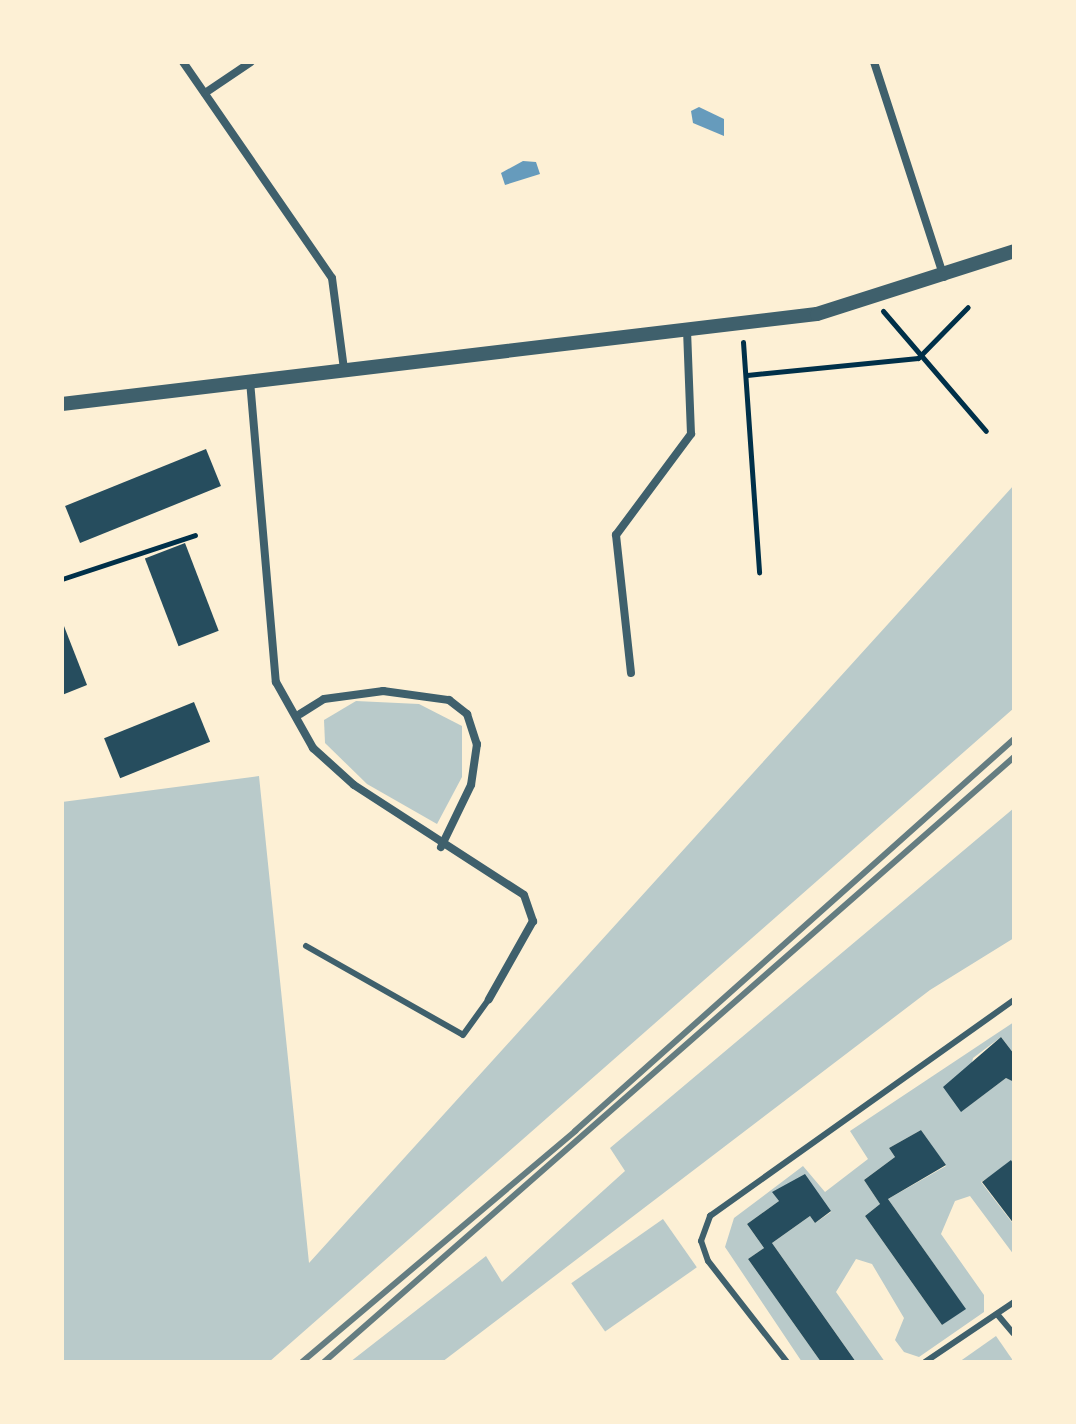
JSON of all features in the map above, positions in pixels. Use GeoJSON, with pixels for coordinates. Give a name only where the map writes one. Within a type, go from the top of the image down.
{"type":"FeatureCollection","features":[{"type":"Feature","properties":{"kind":"street"},"geometry":{"type":"LineString","coordinates":[[183,62],[332,278],[344,369]]}},
{"type":"Feature","properties":{"kind":"street"},"geometry":{"type":"LineString","coordinates":[[205,93],[251,62]]}},
{"type":"Feature","properties":{"kind":"street"},"geometry":{"type":"LineString","coordinates":[[874,62],[945,278]]}},
{"type":"Feature","properties":{"kind":"street"},"geometry":{"type":"LineString","coordinates":[[62,404],[741,325],[876,301],[1014,251]]}},
{"type":"Feature","properties":{"kind":"street"},"geometry":{"type":"LineString","coordinates":[[631,673],[616,535],[691,434],[687,332]]}},
{"type":"Feature","properties":{"kind":"street"},"geometry":{"type":"LineString","coordinates":[[250,381],[276,682],[300,714],[313,748],[441,847],[524,895],[533,921],[489,999]]}},
{"type":"Feature","properties":{"kind":"street"},"geometry":{"type":"LineString","coordinates":[[300,714],[324,699],[383,691],[449,700],[467,714],[477,744],[471,785],[441,847]]}},
{"type":"Feature","properties":{"kind":"lane"},"geometry":{"type":"LineString","coordinates":[[306,946],[463,1035],[489,999]]}},
{"type":"Feature","properties":{"kind":"lane"},"geometry":{"type":"LineString","coordinates":[[787,1362],[708,1261],[701,1241],[710,1216],[1014,1000]]}},
{"type":"Feature","properties":{"kind":"lane"},"geometry":{"type":"LineString","coordinates":[[925,1362],[1014,1302]]}},
{"type":"Feature","properties":{"kind":"lane"},"geometry":{"type":"LineString","coordinates":[[997,1314],[1013,1333]]}},
{"type":"Feature","properties":{"kind":"path"},"geometry":{"type":"LineString","coordinates":[[876,301],[918,358],[986,431]]}},
{"type":"Feature","properties":{"kind":"path"},"geometry":{"type":"LineString","coordinates":[[747,375],[918,358],[968,307]]}},
{"type":"Feature","properties":{"kind":"path"},"geometry":{"type":"LineString","coordinates":[[741,325],[759,572]]}},
{"type":"Feature","properties":{"kind":"path"},"geometry":{"type":"LineString","coordinates":[[62,579],[195,535]]}},
{"type":"Feature","properties":{"kind":"shaded area"},"geometry":{"type":"Polygon","coordinates":[[[1014,485],[1014,708],[269,1362],[62,1362],[62,802],[259,776],[309,1263],[1014,485]]]}},
{"type":"Feature","properties":{"kind":"shaded area"},"geometry":{"type":"Polygon","coordinates":[[[356,701],[419,704],[462,726],[462,777],[437,824],[367,784],[325,743],[324,720],[356,701]]]}},
{"type":"Feature","properties":{"kind":"shaded area"},"geometry":{"type":"Polygon","coordinates":[[[1014,808],[1014,938],[930,990],[442,1362],[350,1362],[486,1256],[502,1282],[625,1171],[610,1148],[1014,808]]]}},
{"type":"Feature","properties":{"kind":"shaded area"},"geometry":{"type":"Polygon","coordinates":[[[1014,1022],[1014,1054],[1001,1037],[973,1058],[962,1111],[1006,1078],[1014,1082],[1014,1162],[981,1182],[1014,1225],[1014,1255],[970,1196],[955,1201],[941,1234],[984,1295],[984,1312],[919,1357],[904,1352],[895,1340],[904,1318],[872,1264],[856,1259],[836,1292],[885,1362],[856,1362],[772,1243],[810,1216],[815,1223],[831,1212],[805,1175],[773,1192],[779,1201],[747,1224],[764,1248],[748,1259],[821,1362],[802,1362],[725,1247],[734,1218],[803,1166],[825,1192],[868,1159],[850,1131],[1014,1022]],[[921,1130],[889,1148],[895,1157],[864,1180],[880,1204],[865,1216],[942,1325],[965,1308],[888,1199],[946,1166],[921,1130]]]}},
{"type":"Feature","properties":{"kind":"shaded area"},"geometry":{"type":"Polygon","coordinates":[[[663,1219],[697,1267],[605,1332],[571,1283],[663,1219]]]}},
{"type":"Feature","properties":{"kind":"shaded area"},"geometry":{"type":"Polygon","coordinates":[[[996,1336],[1014,1362],[959,1362],[996,1336]]]}},
{"type":"Feature","properties":{"kind":"water"},"geometry":{"type":"Polygon","coordinates":[[[699,107],[724,119],[724,136],[693,123],[691,111],[699,107]]]}},
{"type":"Feature","properties":{"kind":"water"},"geometry":{"type":"Polygon","coordinates":[[[523,161],[536,162],[540,174],[505,185],[501,173],[523,161]]]}},
{"type":"Feature","properties":{"kind":"building"},"geometry":{"type":"Polygon","coordinates":[[[206,449],[221,486],[80,543],[65,506],[206,449]]]}},
{"type":"Feature","properties":{"kind":"building"},"geometry":{"type":"Polygon","coordinates":[[[185,543],[219,631],[179,646],[145,558],[185,543]]]}},
{"type":"Feature","properties":{"kind":"building"},"geometry":{"type":"Polygon","coordinates":[[[62,621],[87,685],[62,695],[62,621]]]}},
{"type":"Feature","properties":{"kind":"building"},"geometry":{"type":"Polygon","coordinates":[[[194,702],[210,742],[120,778],[104,738],[194,702]]]}},
{"type":"Feature","properties":{"kind":"building"},"geometry":{"type":"Polygon","coordinates":[[[1001,1037],[1014,1054],[1014,1082],[1006,1078],[961,1112],[943,1087],[1001,1037]]]}},
{"type":"Feature","properties":{"kind":"building"},"geometry":{"type":"Polygon","coordinates":[[[921,1130],[946,1165],[888,1199],[966,1309],[942,1325],[865,1216],[880,1204],[864,1180],[895,1157],[889,1148],[921,1130]]]}},
{"type":"Feature","properties":{"kind":"building"},"geometry":{"type":"Polygon","coordinates":[[[1011,1160],[1014,1165],[1014,1224],[982,1182],[1011,1160]]]}},
{"type":"Feature","properties":{"kind":"building"},"geometry":{"type":"Polygon","coordinates":[[[805,1174],[831,1211],[815,1223],[810,1216],[772,1243],[856,1362],[821,1362],[748,1259],[764,1248],[747,1224],[779,1201],[772,1192],[805,1174]]]}},
{"type":"Feature","properties":{"kind":"railway"},"geometry":{"type":"LineString","coordinates":[[302,1362],[575,1131],[1014,739]]}},
{"type":"Feature","properties":{"kind":"railway"},"geometry":{"type":"LineString","coordinates":[[324,1362],[1014,757]]}}]}
